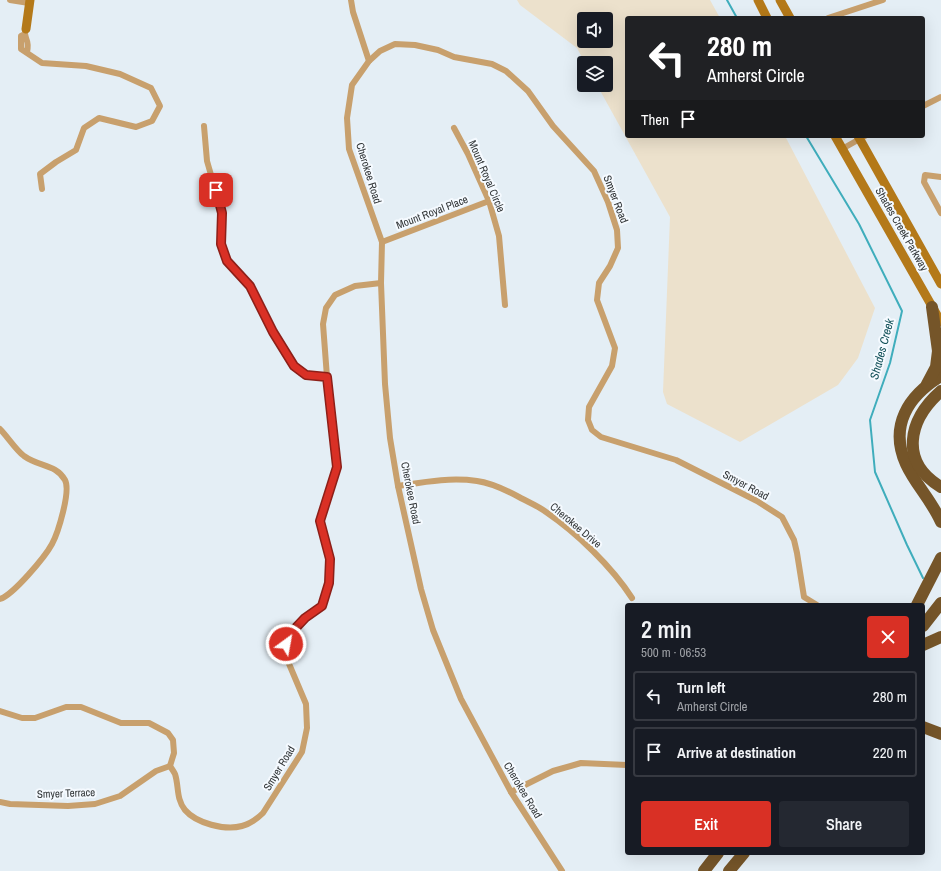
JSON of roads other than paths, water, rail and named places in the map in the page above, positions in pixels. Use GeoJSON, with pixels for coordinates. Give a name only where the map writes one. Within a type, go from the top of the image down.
{"type":"FeatureCollection","features":[{"type":"Feature","properties":{"kind":"highway"},"geometry":{"type":"LineString","coordinates":[[927,384],[936,367],[938,351],[932,307]]}},
{"type":"Feature","properties":{"kind":"highway"},"geometry":{"type":"LineString","coordinates":[[941,376],[927,384],[915,396],[905,412],[900,430],[900,449],[907,465],[916,470],[921,470],[941,488]]}},
{"type":"Feature","properties":{"kind":"highway"},"geometry":{"type":"LineString","coordinates":[[939,517],[916,470],[913,442],[914,429],[917,420],[924,408],[941,391]]}},
{"type":"Feature","properties":{"kind":"highway"},"geometry":{"type":"LineString","coordinates":[[918,603],[941,558]]}},
{"type":"Feature","properties":{"kind":"highway"},"geometry":{"type":"LineString","coordinates":[[919,603],[941,574]]}},
{"type":"Feature","properties":{"kind":"highway"},"geometry":{"type":"LineString","coordinates":[[925,623],[941,603]]}},
{"type":"Feature","properties":{"kind":"highway"},"geometry":{"type":"LineString","coordinates":[[925,644],[941,637]]}},
{"type":"Feature","properties":{"kind":"highway"},"geometry":{"type":"LineString","coordinates":[[925,728],[941,734]]}},
{"type":"Feature","properties":{"kind":"highway"},"geometry":{"type":"LineString","coordinates":[[704,871],[716,855]]}},
{"type":"Feature","properties":{"kind":"highway"},"geometry":{"type":"LineString","coordinates":[[710,871],[722,855]]}},
{"type":"Feature","properties":{"kind":"highway"},"geometry":{"type":"LineString","coordinates":[[730,871],[742,855]]}},
{"type":"Feature","properties":{"kind":"main road"},"geometry":{"type":"LineString","coordinates":[[758,0],[766,16]]}},
{"type":"Feature","properties":{"kind":"main road"},"geometry":{"type":"LineString","coordinates":[[780,0],[789,16]]}},
{"type":"Feature","properties":{"kind":"main road"},"geometry":{"type":"LineString","coordinates":[[25,32],[29,1]]}},
{"type":"Feature","properties":{"kind":"main road","name":"Shades Creek Parkway"},"geometry":{"type":"LineString","coordinates":[[836,138],[941,322]]}},
{"type":"Feature","properties":{"kind":"main road","name":"Shades Creek Parkway"},"geometry":{"type":"LineString","coordinates":[[862,138],[941,284]]}},
{"type":"Feature","properties":{"kind":"street"},"geometry":{"type":"LineString","coordinates":[[10,0],[29,1]]}},
{"type":"Feature","properties":{"kind":"street"},"geometry":{"type":"LineString","coordinates":[[351,0],[353,12],[369,61]]}},
{"type":"Feature","properties":{"kind":"street"},"geometry":{"type":"LineString","coordinates":[[834,16],[883,0]]}},
{"type":"Feature","properties":{"kind":"street"},"geometry":{"type":"LineString","coordinates":[[25,32],[29,44],[27,52],[42,64],[86,66],[120,74],[151,88],[160,106],[152,121],[136,126],[99,118],[84,128],[76,150],[40,174],[42,189]]}},
{"type":"Feature","properties":{"kind":"street","name":"Smyer Road"},"geometry":{"type":"LineString","coordinates":[[351,89],[352,85],[369,61],[380,52],[395,44],[415,45],[438,50],[454,57],[492,64],[506,71],[528,91],[553,126],[594,170],[608,202],[617,230],[618,248],[610,266],[599,283],[597,300],[615,348],[612,366],[589,407],[588,420],[592,430],[601,437],[676,460],[757,501],[782,517],[794,540],[804,597],[814,603]]}},
{"type":"Feature","properties":{"kind":"street","name":"Cherokee Road"},"geometry":{"type":"LineString","coordinates":[[351,89],[347,118],[349,149],[382,242],[381,283],[385,384],[390,438],[398,486],[421,589],[433,630],[461,699],[511,792],[562,871]]}},
{"type":"Feature","properties":{"kind":"street"},"geometry":{"type":"LineString","coordinates":[[925,105],[941,97]]}},
{"type":"Feature","properties":{"kind":"street"},"geometry":{"type":"LineString","coordinates":[[204,126],[208,161],[222,213],[221,244],[227,261],[250,286],[273,332],[294,366],[306,375],[327,377]]}},
{"type":"Feature","properties":{"kind":"street","name":"Mount Royal Circle"},"geometry":{"type":"LineString","coordinates":[[454,128],[468,154],[489,201],[499,236],[505,305]]}},
{"type":"Feature","properties":{"kind":"street","name":"Shades Creek Parkway"},"geometry":{"type":"LineString","coordinates":[[842,149],[859,138]]}},
{"type":"Feature","properties":{"kind":"street"},"geometry":{"type":"LineString","coordinates":[[941,177],[925,175],[924,182],[941,213]]}},
{"type":"Feature","properties":{"kind":"street","name":"Mount Royal Place"},"geometry":{"type":"LineString","coordinates":[[382,242],[489,201]]}},
{"type":"Feature","properties":{"kind":"street","name":"Smyer Road"},"geometry":{"type":"LineString","coordinates":[[0,711],[22,718],[35,718],[66,707],[81,707],[120,723],[149,723],[168,733],[173,740],[174,752],[170,766],[175,775],[179,799],[185,810],[203,823],[228,828],[242,826],[255,821],[263,814],[302,752],[307,728],[306,704],[284,652],[288,636],[305,618],[322,606],[329,583],[330,559],[320,521],[337,467],[323,324],[326,308],[335,295],[355,286],[381,283]]}},
{"type":"Feature","properties":{"kind":"street"},"geometry":{"type":"LineString","coordinates":[[0,429],[24,455],[36,463],[56,469],[66,481],[66,496],[62,521],[52,545],[20,585],[0,599]]}},
{"type":"Feature","properties":{"kind":"street","name":"Cherokee Drive"},"geometry":{"type":"LineString","coordinates":[[398,486],[442,479],[463,479],[479,481],[502,488],[546,511],[590,548],[623,585],[632,598]]}},
{"type":"Feature","properties":{"kind":"street"},"geometry":{"type":"LineString","coordinates":[[511,792],[553,771],[581,763],[625,764]]}},
{"type":"Feature","properties":{"kind":"street","name":"Smyer Terrace"},"geometry":{"type":"LineString","coordinates":[[0,802],[68,806],[96,804],[120,796],[156,771],[170,766]]}},
{"type":"Feature","properties":{"kind":"waterway","name":"Shades Creek"},"geometry":{"type":"LineString","coordinates":[[727,0],[736,16]]}},
{"type":"Feature","properties":{"kind":"waterway","name":"Shades Creek"},"geometry":{"type":"LineString","coordinates":[[807,138],[859,224],[902,311],[890,363],[870,420],[875,472],[923,578]]}}]}
